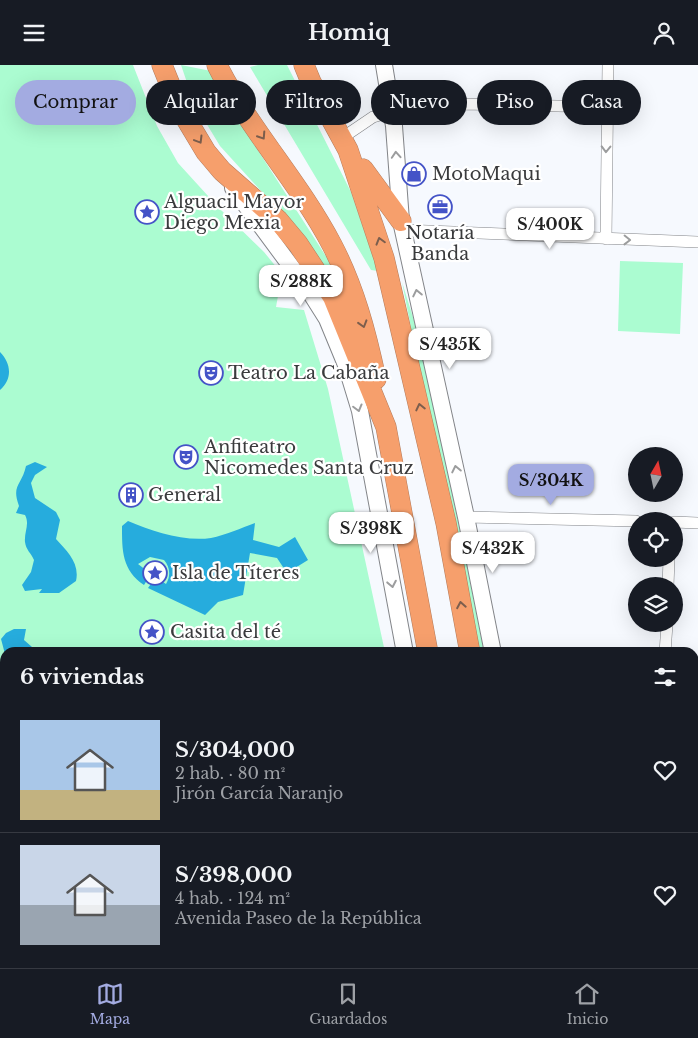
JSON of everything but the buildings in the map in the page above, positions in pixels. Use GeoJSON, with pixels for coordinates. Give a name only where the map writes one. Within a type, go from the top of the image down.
{"type":"FeatureCollection","features":[{"type":"Feature","properties":{"kind":"highway"},"geometry":{"type":"LineString","coordinates":[[162,65],[180,107],[206,152],[222,171],[278,220],[298,244],[328,289],[386,427]]}},
{"type":"Feature","properties":{"kind":"highway"},"geometry":{"type":"LineString","coordinates":[[217,65],[332,244],[350,282],[368,341],[427,647]]}},
{"type":"Feature","properties":{"kind":"highway"},"geometry":{"type":"LineString","coordinates":[[304,65],[310,82],[345,144],[402,226]]}},
{"type":"Feature","properties":{"kind":"highway"},"geometry":{"type":"LineString","coordinates":[[345,144],[374,221],[405,339],[446,523],[469,647]]}},
{"type":"Feature","properties":{"kind":"main road"},"geometry":{"type":"LineString","coordinates":[[384,65],[387,80]]}},
{"type":"Feature","properties":{"kind":"main road"},"geometry":{"type":"LineString","coordinates":[[393,125],[402,226],[466,517],[492,647]]}},
{"type":"Feature","properties":{"kind":"main road"},"geometry":{"type":"LineString","coordinates":[[222,171],[310,292],[327,319],[346,365],[360,411],[404,647]]}},
{"type":"Feature","properties":{"kind":"street"},"geometry":{"type":"LineString","coordinates":[[608,65],[608,80]]}},
{"type":"Feature","properties":{"kind":"street"},"geometry":{"type":"LineString","coordinates":[[467,104],[562,106]]}},
{"type":"Feature","properties":{"kind":"street"},"geometry":{"type":"LineString","coordinates":[[345,144],[371,119]]}},
{"type":"Feature","properties":{"kind":"street"},"geometry":{"type":"LineString","coordinates":[[606,239],[607,125]]}},
{"type":"Feature","properties":{"kind":"street"},"geometry":{"type":"LineString","coordinates":[[402,226],[606,239],[698,241]]}},
{"type":"Feature","properties":{"kind":"street"},"geometry":{"type":"LineString","coordinates":[[466,517],[628,521]]}},
{"type":"Feature","properties":{"kind":"street"},"geometry":{"type":"LineString","coordinates":[[683,522],[698,523]]}},
{"type":"Feature","properties":{"kind":"street"},"geometry":{"type":"LineString","coordinates":[[665,647],[666,632]]}},
{"type":"Feature","properties":{"kind":"green space"},"geometry":{"type":"Polygon","coordinates":[[[0,65],[133,65],[146,98],[146,125],[157,125],[178,163],[219,208],[264,252],[282,274],[276,307],[304,310],[328,389],[384,647],[0,647],[0,65]]]}},
{"type":"Feature","properties":{"kind":"green space"},"geometry":{"type":"Polygon","coordinates":[[[181,65],[211,71],[216,80],[186,80],[181,65]]]}},
{"type":"Feature","properties":{"kind":"green space"},"geometry":{"type":"Polygon","coordinates":[[[258,65],[287,65],[295,80],[266,80],[266,94],[250,67],[258,65]]]}},
{"type":"Feature","properties":{"kind":"green space"},"geometry":{"type":"Polygon","coordinates":[[[207,125],[242,125],[338,275],[331,278],[301,235],[220,146],[207,125]]]}},
{"type":"Feature","properties":{"kind":"green space"},"geometry":{"type":"Polygon","coordinates":[[[285,125],[317,125],[351,192],[378,271],[371,270],[285,125]]]}},
{"type":"Feature","properties":{"kind":"green space"},"geometry":{"type":"Polygon","coordinates":[[[620,261],[683,263],[680,334],[618,331],[620,261]]]}},
{"type":"Feature","properties":{"kind":"green space"},"geometry":{"type":"Polygon","coordinates":[[[402,282],[426,359],[483,647],[474,647],[402,282]]]}},
{"type":"Feature","properties":{"kind":"water"},"geometry":{"type":"Polygon","coordinates":[[[0,352],[8,366],[9,376],[0,390],[0,352]]]}},
{"type":"Feature","properties":{"kind":"water"},"geometry":{"type":"Polygon","coordinates":[[[35,462],[47,467],[35,475],[31,483],[35,498],[56,512],[60,520],[56,539],[72,558],[76,569],[76,581],[59,593],[39,593],[42,589],[25,591],[22,585],[31,572],[34,560],[25,542],[27,525],[25,515],[16,513],[19,506],[16,494],[26,466],[35,462]]]}},
{"type":"Feature","properties":{"kind":"water"},"geometry":{"type":"Polygon","coordinates":[[[128,521],[168,535],[201,539],[222,535],[255,523],[253,540],[279,547],[295,537],[308,560],[287,573],[277,558],[250,553],[243,595],[218,602],[205,615],[148,588],[156,577],[166,584],[169,572],[164,560],[150,557],[138,564],[151,574],[144,585],[131,573],[127,566],[122,544],[122,526],[128,521]]]}},
{"type":"Feature","properties":{"kind":"water"},"geometry":{"type":"Polygon","coordinates":[[[14,629],[26,629],[24,640],[32,647],[3,647],[1,639],[6,633],[14,629]]]}},
{"type":"Feature","properties":{"kind":"place","name":"MotoMaqui"},"geometry":{"type":"Point","coordinates":[414,174]}},
{"type":"Feature","properties":{"kind":"place","name":"Notaría Banda"},"geometry":{"type":"Point","coordinates":[440,207]}},
{"type":"Feature","properties":{"kind":"place","name":"Alguacil Mayor Diego Mexia"},"geometry":{"type":"Point","coordinates":[147,212]}},
{"type":"Feature","properties":{"kind":"place","name":"Teatro La Cabaña"},"geometry":{"type":"Point","coordinates":[211,373]}},
{"type":"Feature","properties":{"kind":"place","name":"Anfiteatro Nicomedes Santa Cruz"},"geometry":{"type":"Point","coordinates":[186,457]}},
{"type":"Feature","properties":{"kind":"place","name":"General"},"geometry":{"type":"Point","coordinates":[131,495]}},
{"type":"Feature","properties":{"kind":"place","name":"Isla de Títeres"},"geometry":{"type":"Point","coordinates":[155,573]}},
{"type":"Feature","properties":{"kind":"place","name":"Casita del té"},"geometry":{"type":"Point","coordinates":[152,632]}}]}
